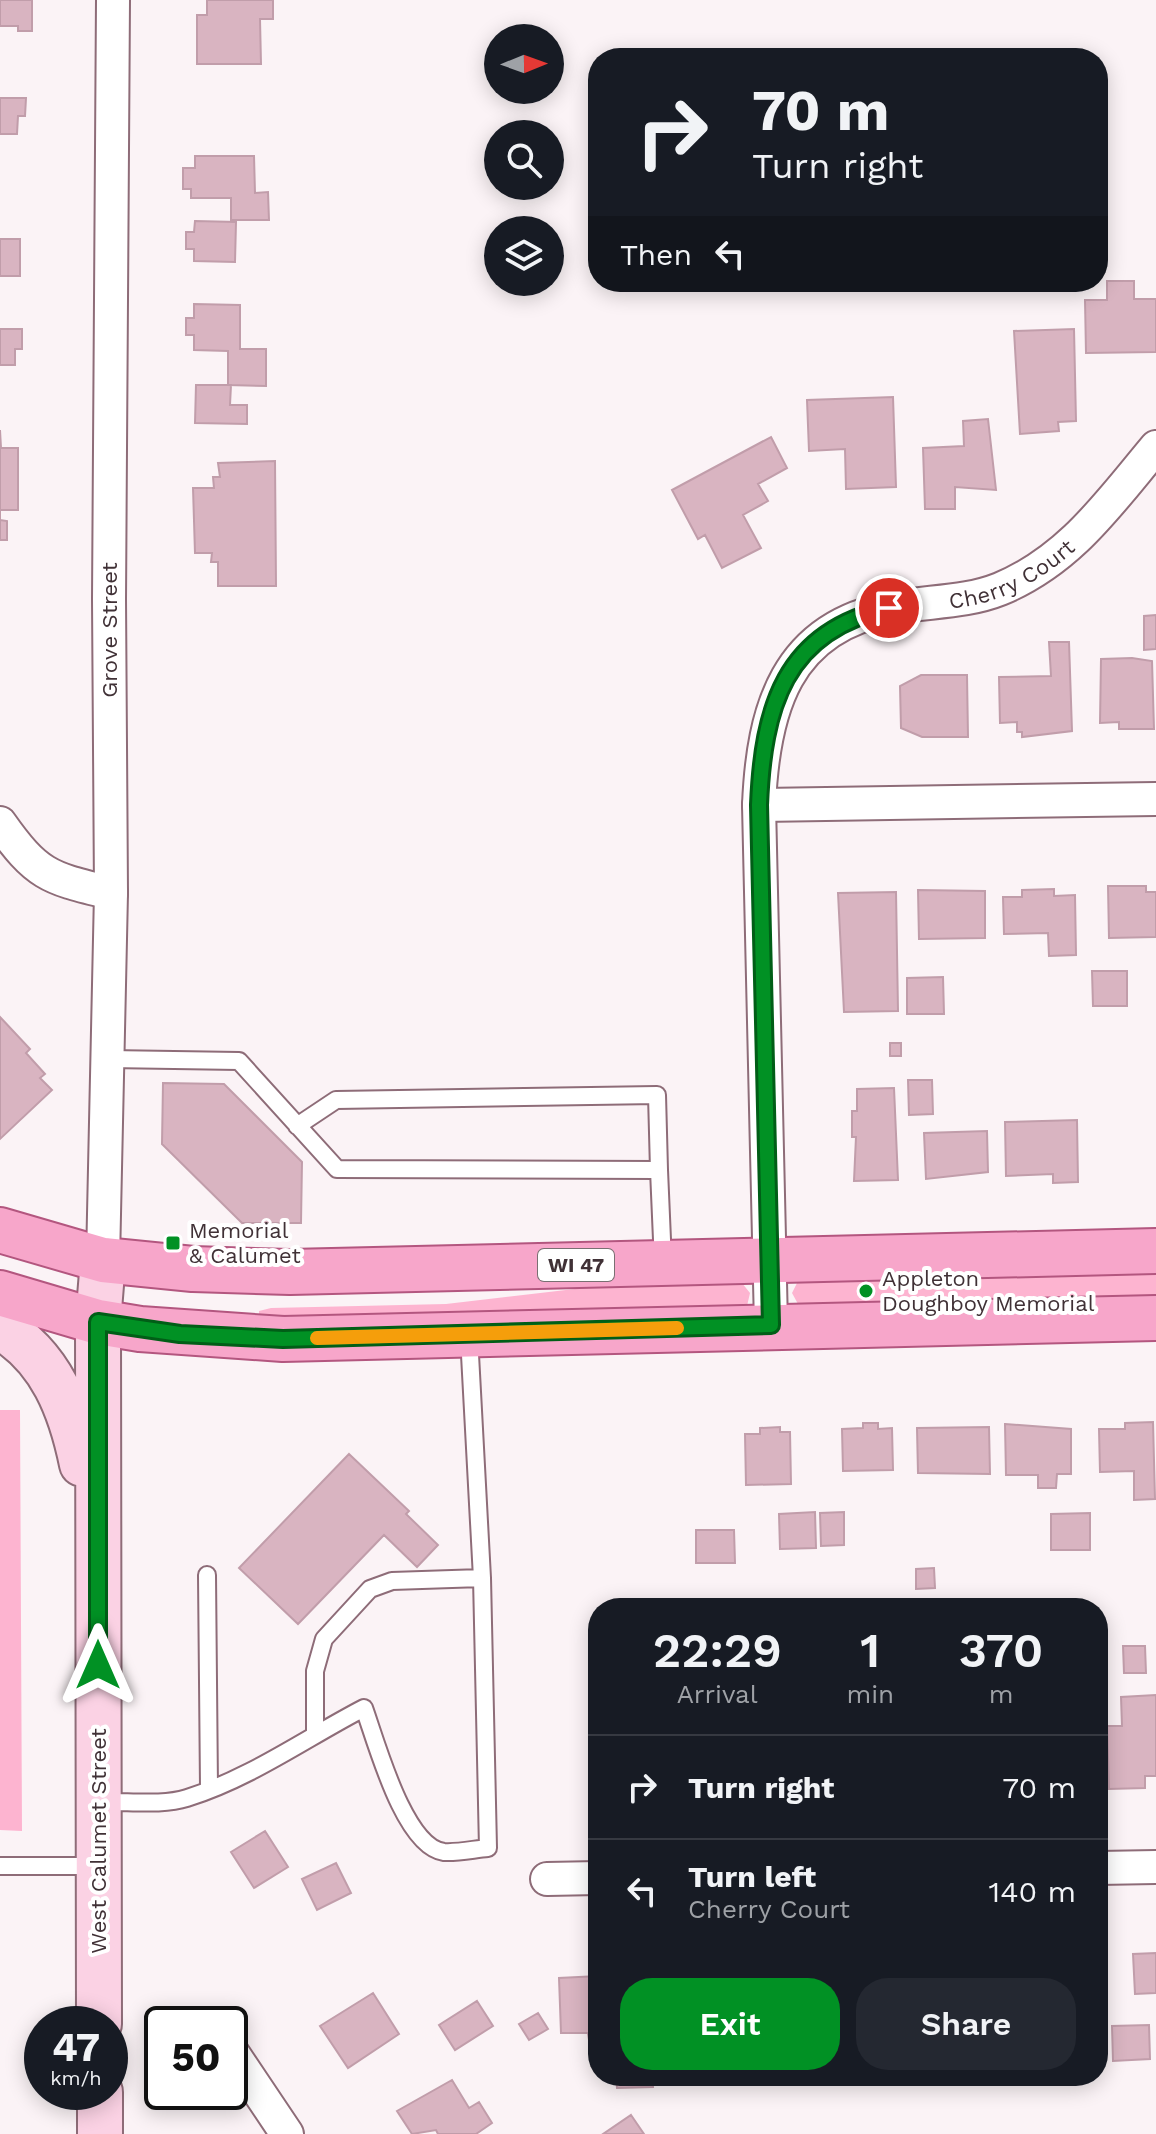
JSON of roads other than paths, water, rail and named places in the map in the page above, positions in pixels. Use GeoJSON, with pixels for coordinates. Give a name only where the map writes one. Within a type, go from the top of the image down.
{"type":"FeatureCollection","features":[{"type":"Feature","properties":{"kind":"main road","name":"WI 47"},"geometry":{"type":"LineString","coordinates":[[0,1230],[103,1260],[193,1269],[290,1272],[1156,1251]]}},
{"type":"Feature","properties":{"kind":"main road","name":"West Calumet Street"},"geometry":{"type":"LineString","coordinates":[[99,2006],[98,1322],[103,1260]]}},
{"type":"Feature","properties":{"kind":"main road"},"geometry":{"type":"LineString","coordinates":[[0,1293],[98,1322],[180,1334],[283,1339],[1156,1318]]}},
{"type":"Feature","properties":{"kind":"main road"},"geometry":{"type":"LineString","coordinates":[[0,1327],[29,1349],[48,1372],[64,1401],[73,1423],[98,1546]]}},
{"type":"Feature","properties":{"kind":"main road"},"geometry":{"type":"LineString","coordinates":[[100,2110],[100,2134]]}},
{"type":"Feature","properties":{"kind":"street","name":"Grove Street"},"geometry":{"type":"LineString","coordinates":[[103,1260],[111,893],[109,584],[113,0]]}},
{"type":"Feature","properties":{"kind":"street","name":"Cherry Court"},"geometry":{"type":"LineString","coordinates":[[771,1325],[759,805],[761,771],[772,710],[782,681],[815,642],[834,627],[862,614],[971,599],[1029,574],[1079,538],[1100,518],[1156,447]]}},
{"type":"Feature","properties":{"kind":"street"},"geometry":{"type":"LineString","coordinates":[[759,805],[1156,799]]}},
{"type":"Feature","properties":{"kind":"street"},"geometry":{"type":"LineString","coordinates":[[0,823],[32,864],[53,879],[111,893]]}},
{"type":"Feature","properties":{"kind":"street"},"geometry":{"type":"LineString","coordinates":[[1108,1868],[1156,1867]]}},
{"type":"Feature","properties":{"kind":"street"},"geometry":{"type":"LineString","coordinates":[[547,1879],[588,1878]]}},
{"type":"Feature","properties":{"kind":"street"},"geometry":{"type":"LineString","coordinates":[[248,2076],[287,2134]]}},
{"type":"Feature","properties":{"kind":"lane"},"geometry":{"type":"LineString","coordinates":[[109,1059],[239,1061],[337,1169],[659,1170]]}},
{"type":"Feature","properties":{"kind":"lane"},"geometry":{"type":"LineString","coordinates":[[297,1126],[336,1100],[657,1095],[663,1263]]}},
{"type":"Feature","properties":{"kind":"lane"},"geometry":{"type":"LineString","coordinates":[[99,1802],[186,1799],[264,1766],[315,1733],[364,1708],[392,1786],[420,1838],[442,1852],[488,1848],[482,1578],[469,1334]]}},
{"type":"Feature","properties":{"kind":"lane"},"geometry":{"type":"LineString","coordinates":[[207,1575],[209,1788]]}},
{"type":"Feature","properties":{"kind":"lane"},"geometry":{"type":"LineString","coordinates":[[315,1733],[315,1671],[324,1639],[370,1589],[392,1581],[482,1578]]}},
{"type":"Feature","properties":{"kind":"lane"},"geometry":{"type":"LineString","coordinates":[[0,1866],[98,1866]]}},
{"type":"Feature","properties":{"kind":"place","name":"Memorial & Calumet"},"geometry":{"type":"Point","coordinates":[173,1243]}},
{"type":"Feature","properties":{"kind":"place","name":"Appleton Doughboy Memorial"},"geometry":{"type":"Point","coordinates":[866,1291]}}]}
